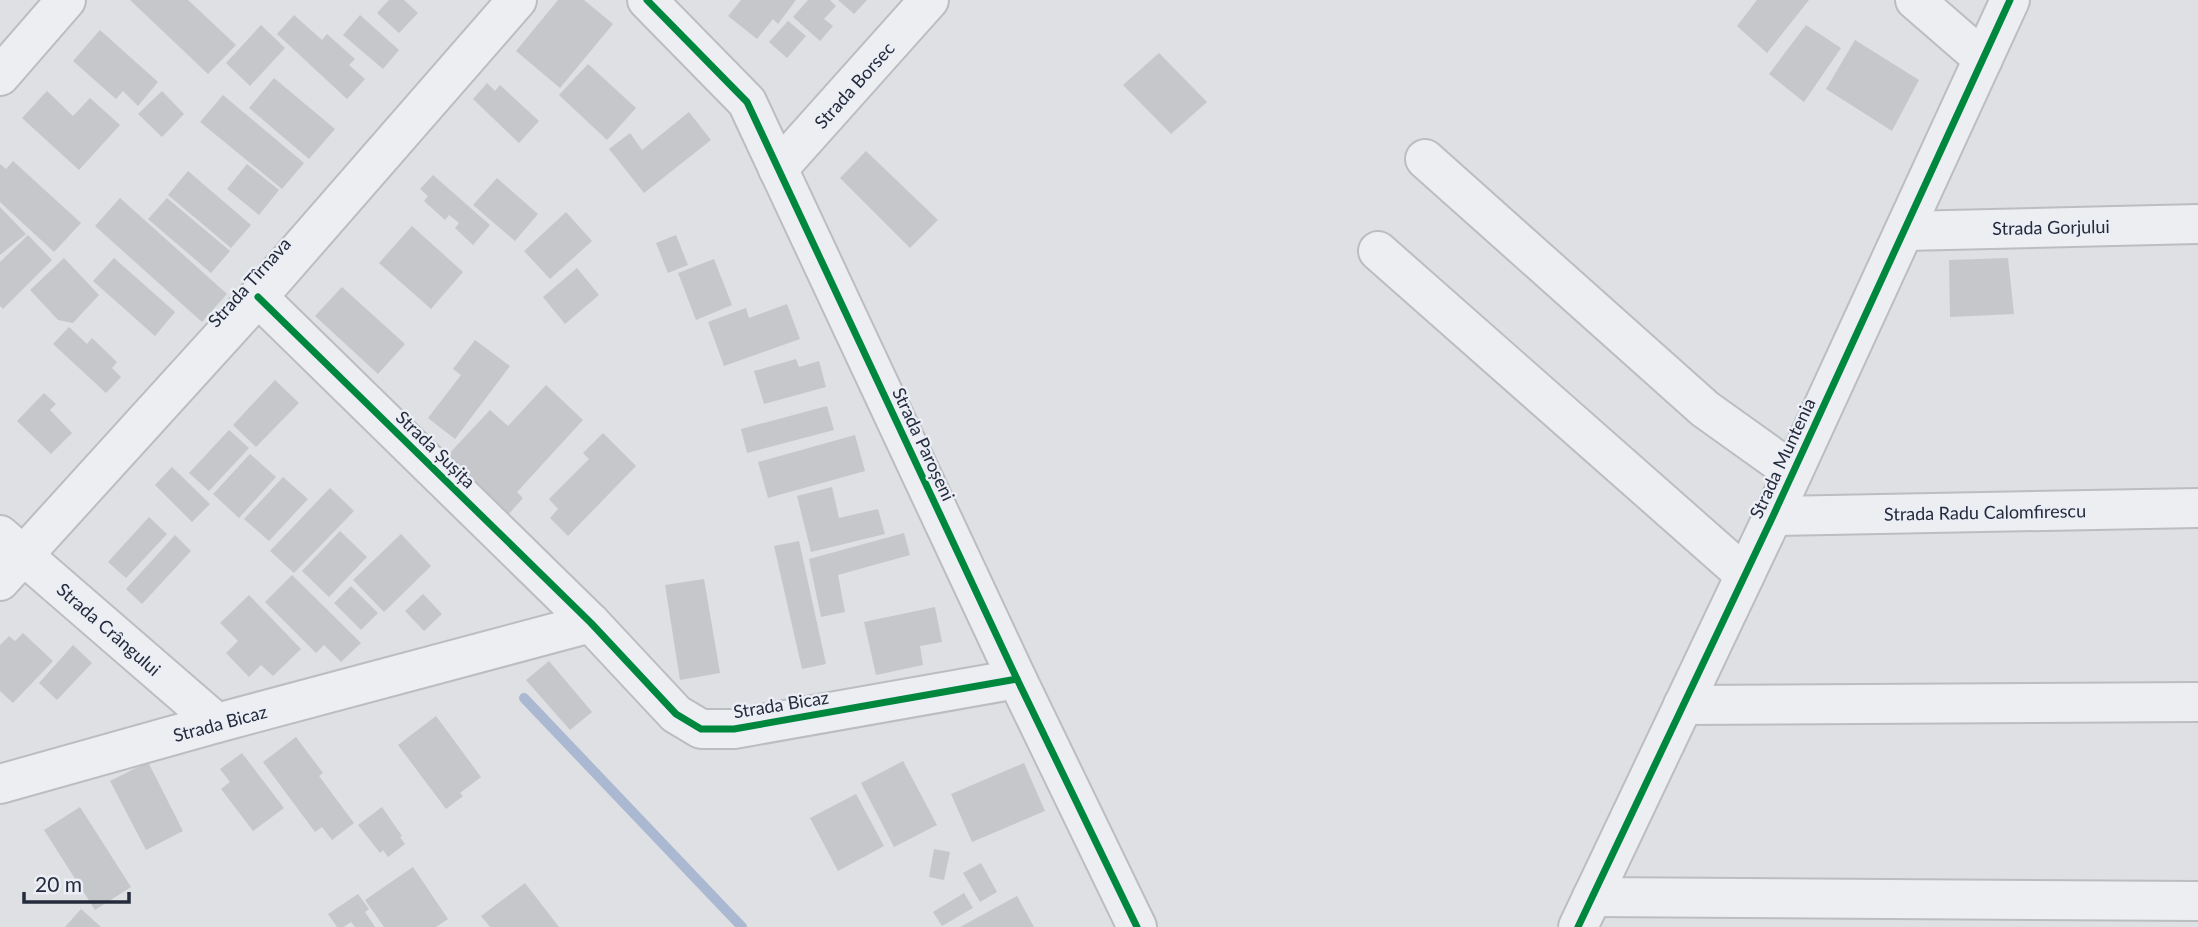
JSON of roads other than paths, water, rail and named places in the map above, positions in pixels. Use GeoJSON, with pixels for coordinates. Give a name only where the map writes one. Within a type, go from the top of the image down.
{"type":"FeatureCollection","features":[{"type":"Feature","properties":{"kind":"street"},"geometry":{"type":"LineString","coordinates":[[0,76],[66,0]]}},
{"type":"Feature","properties":{"kind":"street","name":"Strada Tîrnava"},"geometry":{"type":"LineString","coordinates":[[8,557],[258,297],[517,0]]}},
{"type":"Feature","properties":{"kind":"street","name":"Strada Paroșeni"},"geometry":{"type":"LineString","coordinates":[[647,0],[747,102],[1017,679],[1137,927]]}},
{"type":"Feature","properties":{"kind":"street","name":"Strada Borsec"},"geometry":{"type":"LineString","coordinates":[[778,169],[929,0]]}},
{"type":"Feature","properties":{"kind":"street"},"geometry":{"type":"LineString","coordinates":[[1915,0],[1983,59]]}},
{"type":"Feature","properties":{"kind":"street","name":"Strada Muntenia"},"geometry":{"type":"LineString","coordinates":[[1585,912],[1773,516],[2010,0]]}},
{"type":"Feature","properties":{"kind":"street"},"geometry":{"type":"LineString","coordinates":[[1425,159],[1705,409],[1793,472]]}},
{"type":"Feature","properties":{"kind":"street","name":"Strada Gorjului"},"geometry":{"type":"LineString","coordinates":[[1905,231],[2198,224]]}},
{"type":"Feature","properties":{"kind":"street"},"geometry":{"type":"LineString","coordinates":[[1378,251],[1745,575]]}},
{"type":"Feature","properties":{"kind":"street","name":"Strada Șușița"},"geometry":{"type":"LineString","coordinates":[[258,297],[591,623]]}},
{"type":"Feature","properties":{"kind":"street","name":"Strada Radu Calomfirescu"},"geometry":{"type":"LineString","coordinates":[[1773,516],[2198,508]]}},
{"type":"Feature","properties":{"kind":"street","name":"Strada Crângului"},"geometry":{"type":"LineString","coordinates":[[8,557],[217,723]]}},
{"type":"Feature","properties":{"kind":"street","name":"Strada Bicaz"},"geometry":{"type":"LineString","coordinates":[[0,784],[591,623],[676,714],[701,729],[734,729],[1017,679]]}},
{"type":"Feature","properties":{"kind":"street"},"geometry":{"type":"LineString","coordinates":[[1683,705],[2198,702]]}},
{"type":"Feature","properties":{"kind":"street"},"geometry":{"type":"LineString","coordinates":[[1585,912],[2198,901]]}},
{"type":"Feature","properties":{"kind":"waterway"},"geometry":{"type":"LineString","coordinates":[[524,698],[742,927]]}}]}
